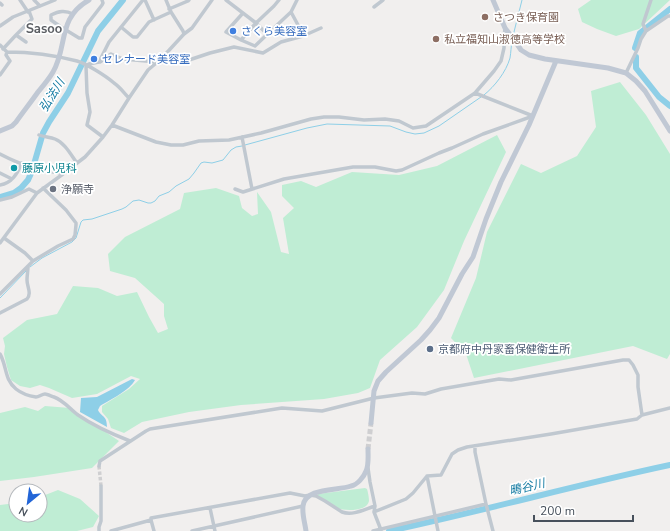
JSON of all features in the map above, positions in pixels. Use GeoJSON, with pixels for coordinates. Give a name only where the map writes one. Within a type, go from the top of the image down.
{"type":"FeatureCollection","features":[{"type":"Feature","properties":{"kind":"street"},"geometry":{"type":"LineString","coordinates":[[4,49],[32,19],[20,0]]}},
{"type":"Feature","properties":{"kind":"street"},"geometry":{"type":"LineString","coordinates":[[34,0],[40,6]]}},
{"type":"Feature","properties":{"kind":"street"},"geometry":{"type":"LineString","coordinates":[[0,26],[13,17],[55,0]]}},
{"type":"Feature","properties":{"kind":"street"},"geometry":{"type":"LineString","coordinates":[[0,131],[12,126],[16,122],[53,72],[59,58],[68,22],[80,6],[89,0]]}},
{"type":"Feature","properties":{"kind":"street"},"geometry":{"type":"LineString","coordinates":[[73,14],[67,11],[58,12],[51,16],[51,20],[65,30],[79,38],[82,38],[85,27],[102,5],[102,0]]}},
{"type":"Feature","properties":{"kind":"street"},"geometry":{"type":"LineString","coordinates":[[99,62],[109,42],[144,0],[154,20]]}},
{"type":"Feature","properties":{"kind":"street"},"geometry":{"type":"LineString","coordinates":[[166,0],[170,11],[184,34]]}},
{"type":"Feature","properties":{"kind":"street"},"geometry":{"type":"LineString","coordinates":[[121,27],[133,37],[136,37],[149,22],[189,0]]}},
{"type":"Feature","properties":{"kind":"street"},"geometry":{"type":"LineString","coordinates":[[0,243],[37,193],[85,157],[103,137],[148,70],[192,28],[212,0]]}},
{"type":"Feature","properties":{"kind":"street"},"geometry":{"type":"LineString","coordinates":[[226,0],[256,23],[267,34]]}},
{"type":"Feature","properties":{"kind":"street"},"geometry":{"type":"LineString","coordinates":[[241,40],[279,0]]}},
{"type":"Feature","properties":{"kind":"street"},"geometry":{"type":"LineString","coordinates":[[243,13],[226,32],[255,46],[291,12],[298,0]]}},
{"type":"Feature","properties":{"kind":"street"},"geometry":{"type":"LineString","coordinates":[[374,7],[383,0]]}},
{"type":"Feature","properties":{"kind":"street"},"geometry":{"type":"LineString","coordinates":[[493,0],[505,28],[521,50],[529,55],[545,59],[608,68],[626,73],[645,91],[670,131]]}},
{"type":"Feature","properties":{"kind":"street"},"geometry":{"type":"LineString","coordinates":[[646,31],[643,24],[651,0]]}},
{"type":"Feature","properties":{"kind":"street"},"geometry":{"type":"LineString","coordinates":[[276,26],[282,32],[295,28],[298,25],[291,12]]}},
{"type":"Feature","properties":{"kind":"street"},"geometry":{"type":"LineString","coordinates":[[626,73],[646,31],[670,16]]}},
{"type":"Feature","properties":{"kind":"street"},"geometry":{"type":"LineString","coordinates":[[7,52],[41,54],[83,64],[99,62],[111,54],[123,59],[189,60],[234,47],[263,53],[281,42],[303,36],[321,28]]}},
{"type":"Feature","properties":{"kind":"street"},"geometry":{"type":"LineString","coordinates":[[112,125],[156,142],[171,145],[229,140],[324,117],[364,120],[385,119],[399,121],[412,128],[426,126],[475,93],[494,71],[501,61],[504,48],[505,28]]}},
{"type":"Feature","properties":{"kind":"street"},"geometry":{"type":"LineString","coordinates":[[16,35],[26,42]]}},
{"type":"Feature","properties":{"kind":"street"},"geometry":{"type":"LineString","coordinates":[[0,45],[7,52],[6,54],[10,61],[0,75]]}},
{"type":"Feature","properties":{"kind":"street"},"geometry":{"type":"LineString","coordinates":[[371,423],[374,390],[378,381],[430,330],[439,318],[473,256],[501,182],[533,116],[556,61]]}},
{"type":"Feature","properties":{"kind":"street"},"geometry":{"type":"LineString","coordinates":[[83,64],[115,83],[129,98]]}},
{"type":"Feature","properties":{"kind":"street"},"geometry":{"type":"LineString","coordinates":[[83,64],[90,112],[87,125],[103,137]]}},
{"type":"Feature","properties":{"kind":"street"},"geometry":{"type":"LineString","coordinates":[[475,93],[533,116]]}},
{"type":"Feature","properties":{"kind":"street"},"geometry":{"type":"LineString","coordinates":[[235,189],[243,192],[284,179],[342,168],[353,167],[396,171],[402,170],[483,134],[533,116]]}},
{"type":"Feature","properties":{"kind":"street"},"geometry":{"type":"LineString","coordinates":[[38,136],[53,138],[60,142],[68,150],[76,163]]}},
{"type":"Feature","properties":{"kind":"street"},"geometry":{"type":"LineString","coordinates":[[242,137],[252,189]]}},
{"type":"Feature","properties":{"kind":"street"},"geometry":{"type":"LineString","coordinates":[[0,154],[35,168],[53,173],[64,173]]}},
{"type":"Feature","properties":{"kind":"street"},"geometry":{"type":"LineString","coordinates":[[0,185],[6,184],[16,175],[22,163]]}},
{"type":"Feature","properties":{"kind":"street"},"geometry":{"type":"LineString","coordinates":[[0,173],[12,179]]}},
{"type":"Feature","properties":{"kind":"street"},"geometry":{"type":"LineString","coordinates":[[0,294],[33,261],[73,239],[75,235],[76,222],[43,188]]}},
{"type":"Feature","properties":{"kind":"street"},"geometry":{"type":"LineString","coordinates":[[0,200],[12,197],[29,189],[37,193]]}},
{"type":"Feature","properties":{"kind":"street"},"geometry":{"type":"LineString","coordinates":[[4,238],[25,253],[33,261]]}},
{"type":"Feature","properties":{"kind":"street"},"geometry":{"type":"LineString","coordinates":[[0,313],[27,299],[29,296],[30,293],[27,282],[28,266]]}},
{"type":"Feature","properties":{"kind":"street"},"geometry":{"type":"LineString","coordinates":[[0,354],[7,378],[16,389],[22,393],[37,397],[44,394],[54,396],[79,415],[108,432],[130,441]]}},
{"type":"Feature","properties":{"kind":"street"},"geometry":{"type":"LineString","coordinates":[[99,466],[100,461],[150,429],[282,408],[322,411],[374,398],[412,393],[425,394],[441,389],[499,379],[511,380],[623,360],[629,360],[638,375],[642,415]]}},
{"type":"Feature","properties":{"kind":"street"},"geometry":{"type":"LineString","coordinates":[[374,512],[406,499],[427,476],[441,475],[452,454],[458,450],[637,418],[642,415],[670,408]]}},
{"type":"Feature","properties":{"kind":"street"},"geometry":{"type":"LineString","coordinates":[[475,446],[486,504],[493,531]]}},
{"type":"Feature","properties":{"kind":"street"},"geometry":{"type":"LineString","coordinates":[[111,531],[150,520],[151,518],[290,494],[305,496],[325,490],[353,486],[366,471],[368,449]]}},
{"type":"Feature","properties":{"kind":"street"},"geometry":{"type":"LineString","coordinates":[[367,464],[375,506],[374,512],[381,530]]}},
{"type":"Feature","properties":{"kind":"street"},"geometry":{"type":"LineString","coordinates":[[427,476],[438,531]]}},
{"type":"Feature","properties":{"kind":"street"},"geometry":{"type":"LineString","coordinates":[[99,531],[101,521],[102,486]]}},
{"type":"Feature","properties":{"kind":"street"},"geometry":{"type":"LineString","coordinates":[[306,531],[303,506],[306,499],[310,495]]}},
{"type":"Feature","properties":{"kind":"street"},"geometry":{"type":"LineString","coordinates":[[310,495],[316,496],[346,514],[352,514],[375,506]]}},
{"type":"Feature","properties":{"kind":"street"},"geometry":{"type":"LineString","coordinates":[[372,531],[486,504]]}},
{"type":"Feature","properties":{"kind":"street"},"geometry":{"type":"LineString","coordinates":[[192,531],[303,506]]}},
{"type":"Feature","properties":{"kind":"street"},"geometry":{"type":"LineString","coordinates":[[210,508],[215,531]]}},
{"type":"Feature","properties":{"kind":"street"},"geometry":{"type":"LineString","coordinates":[[150,520],[154,531]]}},
{"type":"Feature","properties":{"kind":"green space"},"geometry":{"type":"Polygon","coordinates":[[[591,0],[670,0],[639,29],[616,36],[582,22],[578,9],[591,0]]]}},
{"type":"Feature","properties":{"kind":"green space"},"geometry":{"type":"Polygon","coordinates":[[[620,82],[646,115],[670,154],[670,354],[667,359],[633,346],[474,378],[466,354],[451,338],[476,278],[487,232],[521,164],[541,173],[577,156],[596,127],[591,91],[620,82]]]}},
{"type":"Feature","properties":{"kind":"green space"},"geometry":{"type":"Polygon","coordinates":[[[497,135],[506,152],[464,241],[444,290],[417,327],[380,360],[370,388],[358,393],[324,399],[241,405],[189,412],[142,422],[124,433],[111,428],[108,419],[102,412],[102,406],[129,389],[140,379],[131,376],[97,394],[72,398],[40,385],[30,388],[20,386],[11,380],[4,354],[5,346],[3,338],[27,320],[57,314],[73,286],[98,288],[117,296],[137,292],[158,333],[168,329],[164,316],[164,304],[135,278],[110,271],[108,254],[125,237],[180,209],[184,193],[216,188],[239,196],[242,208],[252,216],[258,214],[257,192],[271,212],[281,252],[289,254],[283,218],[294,208],[282,196],[282,185],[301,181],[316,187],[352,172],[399,175],[437,166],[497,135]]]}},
{"type":"Feature","properties":{"kind":"green space"},"geometry":{"type":"Polygon","coordinates":[[[45,406],[70,408],[119,441],[92,468],[0,481],[0,413],[25,407],[38,411],[45,406]]]}},
{"type":"Feature","properties":{"kind":"green space"},"geometry":{"type":"Polygon","coordinates":[[[367,489],[369,501],[364,507],[355,510],[345,510],[334,507],[318,496],[318,494],[367,489]]]}},
{"type":"Feature","properties":{"kind":"green space"},"geometry":{"type":"Polygon","coordinates":[[[58,490],[80,499],[99,516],[93,527],[77,531],[0,531],[0,505],[8,504],[8,523],[48,523],[48,494],[58,490]]]}},
{"type":"Feature","properties":{"kind":"water"},"geometry":{"type":"Polygon","coordinates":[[[132,379],[135,380],[129,387],[100,406],[98,410],[105,418],[107,427],[80,412],[81,398],[97,397],[132,379]]]}},
{"type":"Feature","properties":{"kind":"waterway","name":"弘法川"},"geometry":{"type":"LineString","coordinates":[[0,197],[14,193],[28,180],[43,133],[68,93],[98,31],[123,0]]}},
{"type":"Feature","properties":{"kind":"waterway"},"geometry":{"type":"LineString","coordinates":[[513,36],[522,0]]}},
{"type":"Feature","properties":{"kind":"waterway","name":"鴫谷川"},"geometry":{"type":"LineString","coordinates":[[635,48],[640,33],[670,9]]}},
{"type":"Feature","properties":{"kind":"waterway"},"geometry":{"type":"LineString","coordinates":[[484,95],[496,83],[506,68],[510,58],[512,41]]}},
{"type":"Feature","properties":{"kind":"waterway","name":"鴫谷川"},"geometry":{"type":"LineString","coordinates":[[636,57],[636,68],[659,97],[670,106]]}},
{"type":"Feature","properties":{"kind":"waterway"},"geometry":{"type":"LineString","coordinates":[[245,145],[327,124],[390,126],[415,134],[424,133],[439,126],[481,97]]}},
{"type":"Feature","properties":{"kind":"waterway"},"geometry":{"type":"LineString","coordinates":[[30,267],[42,258],[72,242],[76,238],[83,220],[92,219],[122,209],[133,201],[139,200],[151,203],[159,196],[169,192],[176,186],[189,179],[201,163],[212,163],[223,160],[231,150],[242,146]]}},
{"type":"Feature","properties":{"kind":"waterway"},"geometry":{"type":"LineString","coordinates":[[0,298],[26,271]]}},
{"type":"Feature","properties":{"kind":"waterway","name":"鴫谷川"},"geometry":{"type":"LineString","coordinates":[[389,531],[670,465]]}},
{"type":"Feature","properties":{"kind":"tunnel"},"geometry":{"type":"LineString","coordinates":[[368,449],[371,423]]}},
{"type":"Feature","properties":{"kind":"tunnel"},"geometry":{"type":"LineString","coordinates":[[99,466],[101,486]]}},
{"type":"Feature","properties":{"kind":"place","name":"さつき保育園"},"geometry":{"type":"Point","coordinates":[485,17]}},
{"type":"Feature","properties":{"kind":"place","name":"さくら美容室"},"geometry":{"type":"Point","coordinates":[233,31]}},
{"type":"Feature","properties":{"kind":"place","name":"私立福知山淑徳高等学校"},"geometry":{"type":"Point","coordinates":[436,39]}},
{"type":"Feature","properties":{"kind":"place","name":"セレナード美容室"},"geometry":{"type":"Point","coordinates":[94,59]}},
{"type":"Feature","properties":{"kind":"place","name":"藤原小児科"},"geometry":{"type":"Point","coordinates":[14,168]}},
{"type":"Feature","properties":{"kind":"place","name":"浄願寺"},"geometry":{"type":"Point","coordinates":[53,189]}},
{"type":"Feature","properties":{"kind":"place","name":"京都府中丹家畜保健衛生所"},"geometry":{"type":"Point","coordinates":[430,349]}},
{"type":"Feature","properties":{"kind":"district","name":"Sasoo"},"geometry":{"type":"Point","coordinates":[44,29]}}]}
